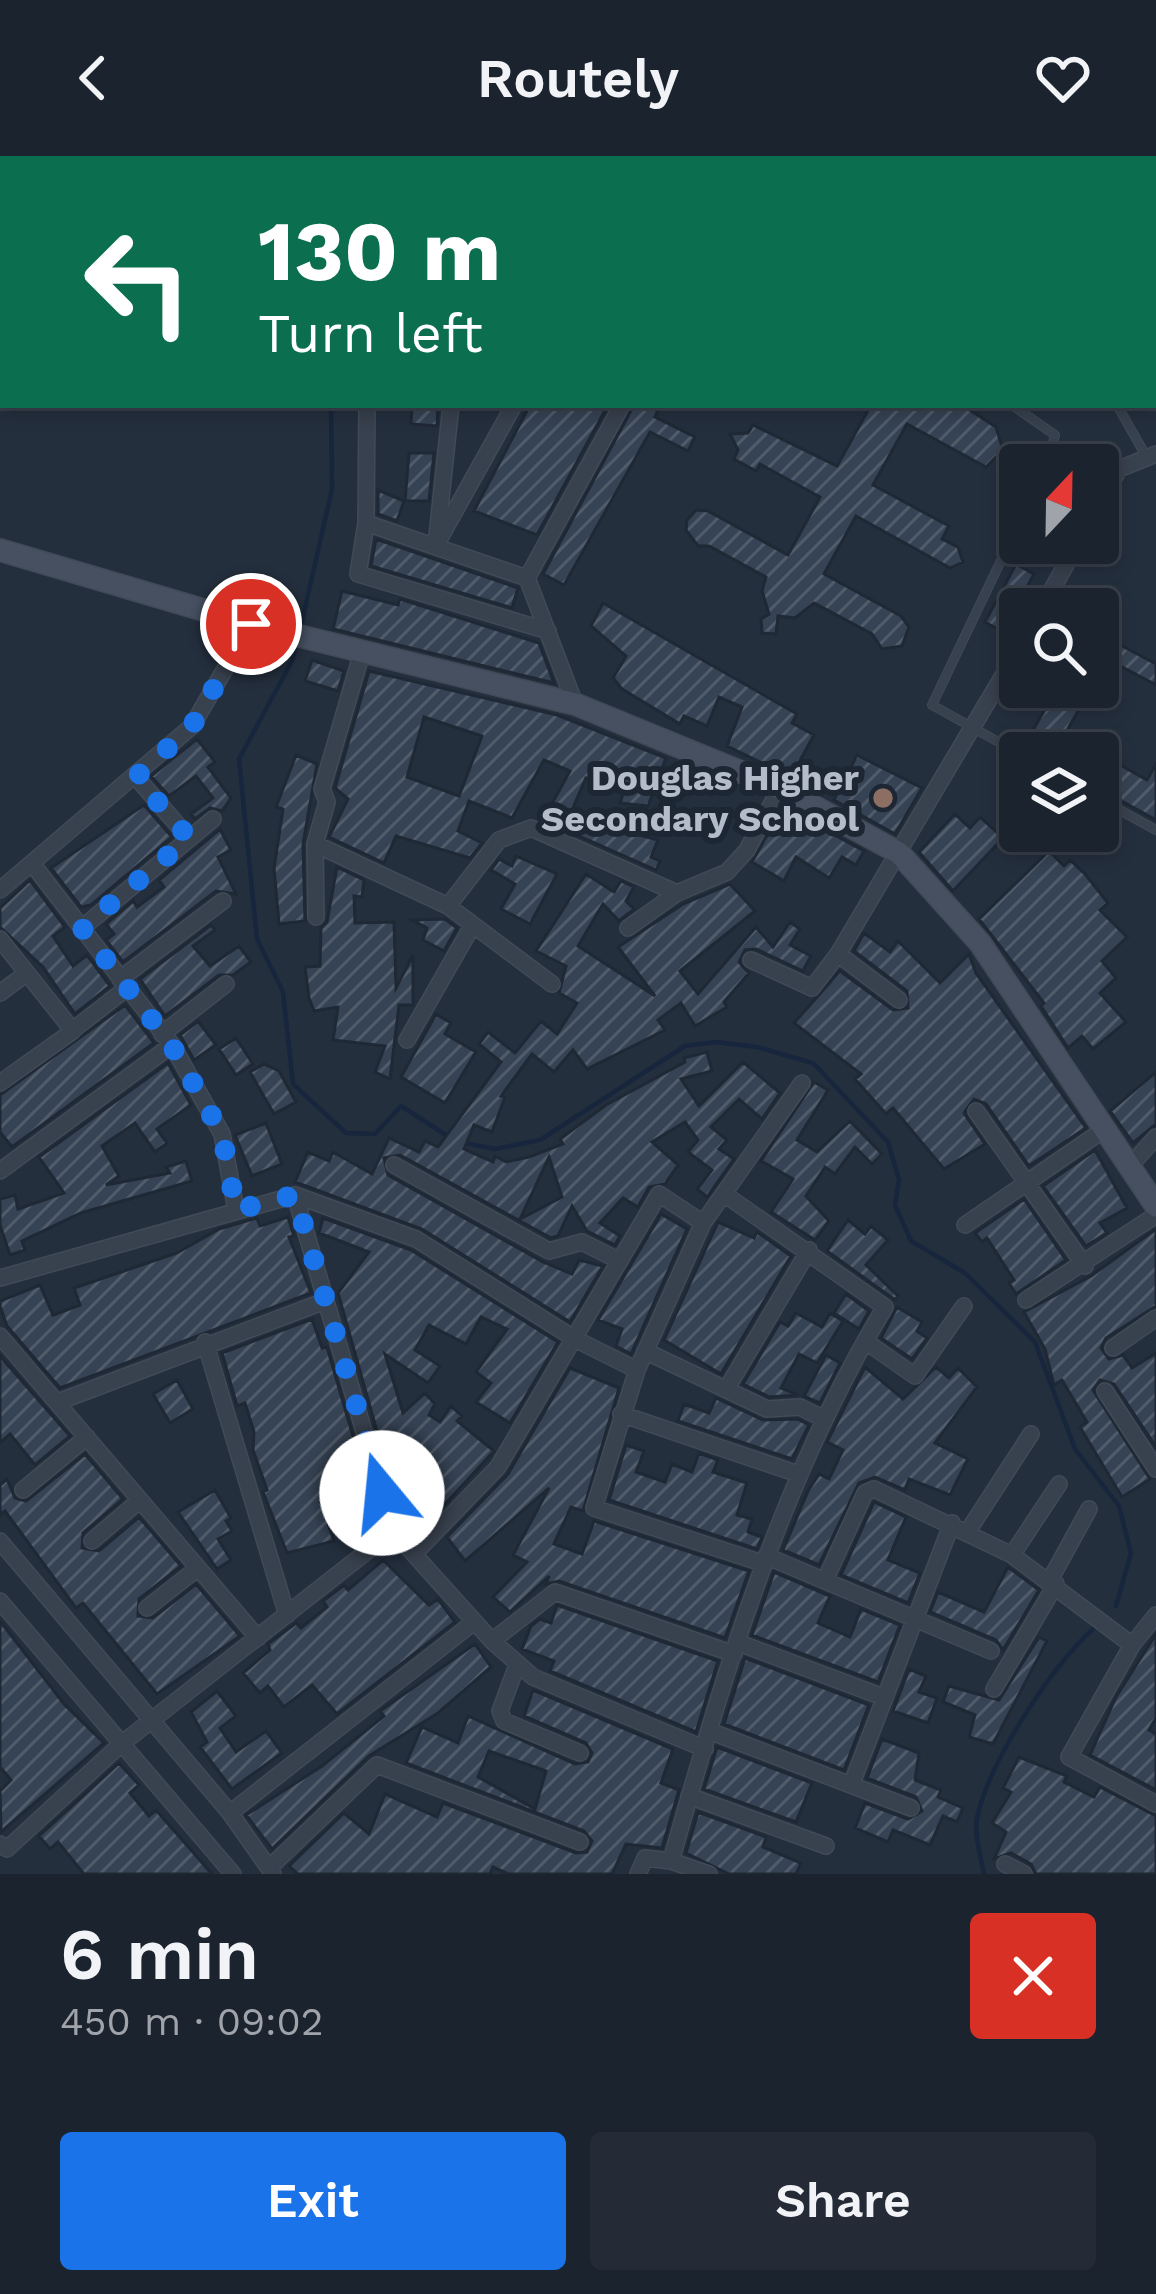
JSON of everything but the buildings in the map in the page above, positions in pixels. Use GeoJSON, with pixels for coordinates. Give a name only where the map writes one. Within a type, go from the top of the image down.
{"type":"FeatureCollection","features":[{"type":"Feature","properties":{"kind":"street"},"geometry":{"type":"LineString","coordinates":[[367,408],[361,577],[548,631]]}},
{"type":"Feature","properties":{"kind":"street"},"geometry":{"type":"LineString","coordinates":[[436,545],[451,408]]}},
{"type":"Feature","properties":{"kind":"street"},"geometry":{"type":"LineString","coordinates":[[436,545],[512,408]]}},
{"type":"Feature","properties":{"kind":"street"},"geometry":{"type":"LineString","coordinates":[[527,578],[620,408]]}},
{"type":"Feature","properties":{"kind":"street"},"geometry":{"type":"LineString","coordinates":[[1119,469],[1152,455]]}},
{"type":"Feature","properties":{"kind":"street"},"geometry":{"type":"LineString","coordinates":[[366,523],[527,578],[575,704]]}},
{"type":"Feature","properties":{"kind":"street"},"geometry":{"type":"LineString","coordinates":[[0,550],[251,624],[289,629],[575,704],[780,788],[898,854],[980,943],[1156,1206]]}},
{"type":"Feature","properties":{"kind":"street"},"geometry":{"type":"LineString","coordinates":[[0,890],[34,866],[192,726],[251,624]]}},
{"type":"Feature","properties":{"kind":"street"},"geometry":{"type":"LineString","coordinates":[[316,917],[315,844],[327,802],[322,789],[363,649]]}},
{"type":"Feature","properties":{"kind":"street"},"geometry":{"type":"LineString","coordinates":[[751,960],[812,988],[838,954],[999,685]]}},
{"type":"Feature","properties":{"kind":"street"},"geometry":{"type":"LineString","coordinates":[[136,777],[189,838]]}},
{"type":"Feature","properties":{"kind":"street"},"geometry":{"type":"LineString","coordinates":[[628,928],[677,893],[727,872],[747,850],[780,788]]}},
{"type":"Feature","properties":{"kind":"street"},"geometry":{"type":"LineString","coordinates":[[82,928],[213,819]]}},
{"type":"Feature","properties":{"kind":"street"},"geometry":{"type":"LineString","coordinates":[[448,906],[499,840],[531,828],[677,893]]}},
{"type":"Feature","properties":{"kind":"street"},"geometry":{"type":"LineString","coordinates":[[315,844],[448,906],[471,928],[552,983]]}},
{"type":"Feature","properties":{"kind":"street"},"geometry":{"type":"LineString","coordinates":[[34,866],[167,1040],[222,1134],[236,1210]]}},
{"type":"Feature","properties":{"kind":"street"},"geometry":{"type":"LineString","coordinates":[[0,1083],[73,1030],[223,901]]}},
{"type":"Feature","properties":{"kind":"street"},"geometry":{"type":"LineString","coordinates":[[407,1040],[471,928]]}},
{"type":"Feature","properties":{"kind":"street"},"geometry":{"type":"LineString","coordinates":[[0,939],[73,1030]]}},
{"type":"Feature","properties":{"kind":"street"},"geometry":{"type":"LineString","coordinates":[[838,954],[899,1000]]}},
{"type":"Feature","properties":{"kind":"street"},"geometry":{"type":"LineString","coordinates":[[0,993],[27,973]]}},
{"type":"Feature","properties":{"kind":"street"},"geometry":{"type":"LineString","coordinates":[[0,1172],[167,1040],[226,984]]}},
{"type":"Feature","properties":{"kind":"street"},"geometry":{"type":"LineString","coordinates":[[802,1083],[728,1196],[703,1222],[637,1370],[594,1508],[826,1578],[991,1652]]}},
{"type":"Feature","properties":{"kind":"street"},"geometry":{"type":"LineString","coordinates":[[976,1111],[1084,1266]]}},
{"type":"Feature","properties":{"kind":"street"},"geometry":{"type":"LineString","coordinates":[[965,1225],[1102,1131]]}},
{"type":"Feature","properties":{"kind":"street"},"geometry":{"type":"LineString","coordinates":[[1130,1166],[1156,1136]]}},
{"type":"Feature","properties":{"kind":"street"},"geometry":{"type":"LineString","coordinates":[[394,1165],[548,1251],[582,1242],[620,1261]]}},
{"type":"Feature","properties":{"kind":"street"},"geometry":{"type":"LineString","coordinates":[[416,1552],[498,1467],[659,1194],[703,1222]]}},
{"type":"Feature","properties":{"kind":"street"},"geometry":{"type":"LineString","coordinates":[[295,1195],[393,1531],[492,1641],[533,1677],[705,1749]]}},
{"type":"Feature","properties":{"kind":"street"},"geometry":{"type":"LineString","coordinates":[[0,1278],[295,1195],[416,1239],[575,1339],[637,1370]]}},
{"type":"Feature","properties":{"kind":"street"},"geometry":{"type":"LineString","coordinates":[[671,1861],[765,1560],[822,1418],[885,1307],[728,1196]]}},
{"type":"Feature","properties":{"kind":"street"},"geometry":{"type":"LineString","coordinates":[[1026,1300],[1156,1215]]}},
{"type":"Feature","properties":{"kind":"street"},"geometry":{"type":"LineString","coordinates":[[727,1388],[809,1250]]}},
{"type":"Feature","properties":{"kind":"street"},"geometry":{"type":"LineString","coordinates":[[58,1402],[205,1342],[325,1301]]}},
{"type":"Feature","properties":{"kind":"street"},"geometry":{"type":"LineString","coordinates":[[865,1341],[915,1376],[964,1306]]}},
{"type":"Feature","properties":{"kind":"street"},"geometry":{"type":"LineString","coordinates":[[1113,1348],[1156,1318]]}},
{"type":"Feature","properties":{"kind":"street"},"geometry":{"type":"LineString","coordinates":[[0,1336],[258,1638]]}},
{"type":"Feature","properties":{"kind":"street"},"geometry":{"type":"LineString","coordinates":[[205,1342],[287,1615]]}},
{"type":"Feature","properties":{"kind":"street"},"geometry":{"type":"LineString","coordinates":[[645,1352],[767,1408],[800,1407],[822,1418]]}},
{"type":"Feature","properties":{"kind":"street"},"geometry":{"type":"LineString","coordinates":[[1105,1391],[1156,1469]]}},
{"type":"Feature","properties":{"kind":"street"},"geometry":{"type":"LineString","coordinates":[[621,1414],[799,1474]]}},
{"type":"Feature","properties":{"kind":"street"},"geometry":{"type":"LineString","coordinates":[[968,1532],[1030,1433]]}},
{"type":"Feature","properties":{"kind":"street"},"geometry":{"type":"LineString","coordinates":[[23,1490],[88,1437]]}},
{"type":"Feature","properties":{"kind":"street"},"geometry":{"type":"LineString","coordinates":[[1012,1555],[1059,1484]]}},
{"type":"Feature","properties":{"kind":"street"},"geometry":{"type":"LineString","coordinates":[[826,1578],[865,1493],[874,1489],[1012,1555],[1132,1645]]}},
{"type":"Feature","properties":{"kind":"street"},"geometry":{"type":"LineString","coordinates":[[92,1541],[140,1499]]}},
{"type":"Feature","properties":{"kind":"street"},"geometry":{"type":"LineString","coordinates":[[994,1690],[1089,1509]]}},
{"type":"Feature","properties":{"kind":"street"},"geometry":{"type":"LineString","coordinates":[[852,1783],[952,1523]]}},
{"type":"Feature","properties":{"kind":"street"},"geometry":{"type":"LineString","coordinates":[[0,1844],[7,1849],[120,1745],[393,1531]]}},
{"type":"Feature","properties":{"kind":"street"},"geometry":{"type":"LineString","coordinates":[[0,1541],[230,1813],[271,1871],[377,1765],[580,1842]]}},
{"type":"Feature","properties":{"kind":"street"},"geometry":{"type":"LineString","coordinates":[[147,1608],[199,1568]]}},
{"type":"Feature","properties":{"kind":"street"},"geometry":{"type":"LineString","coordinates":[[492,1641],[555,1592],[883,1697]]}},
{"type":"Feature","properties":{"kind":"street"},"geometry":{"type":"LineString","coordinates":[[0,1601],[233,1874]]}},
{"type":"Feature","properties":{"kind":"street"},"geometry":{"type":"LineString","coordinates":[[1156,1615],[1132,1645],[1069,1757],[1156,1804]]}},
{"type":"Feature","properties":{"kind":"street"},"geometry":{"type":"LineString","coordinates":[[230,1813],[475,1622]]}},
{"type":"Feature","properties":{"kind":"street"},"geometry":{"type":"LineString","coordinates":[[517,1665],[500,1711],[504,1721],[580,1753]]}},
{"type":"Feature","properties":{"kind":"street"},"geometry":{"type":"LineString","coordinates":[[712,1732],[910,1808]]}},
{"type":"Feature","properties":{"kind":"street"},"geometry":{"type":"LineString","coordinates":[[689,1796],[826,1846]]}},
{"type":"Feature","properties":{"kind":"street"},"geometry":{"type":"LineString","coordinates":[[638,1874],[645,1858],[710,1874]]}},
{"type":"Feature","properties":{"kind":"street"},"geometry":{"type":"LineString","coordinates":[[1005,1864],[1024,1874]]}},
{"type":"Feature","properties":{"kind":"lane"},"geometry":{"type":"LineString","coordinates":[[1016,408],[1055,435],[1053,444]]}},
{"type":"Feature","properties":{"kind":"lane"},"geometry":{"type":"LineString","coordinates":[[1119,408],[1152,455]]}},
{"type":"Feature","properties":{"kind":"lane"},"geometry":{"type":"LineString","coordinates":[[999,564],[932,705],[999,742]]}},
{"type":"Feature","properties":{"kind":"lane"},"geometry":{"type":"LineString","coordinates":[[1119,810],[1156,830]]}},
{"type":"Feature","properties":{"kind":"waterway"},"geometry":{"type":"LineString","coordinates":[[300,630],[332,489],[331,408]]}},
{"type":"Feature","properties":{"kind":"waterway"},"geometry":{"type":"LineString","coordinates":[[297,641],[292,661],[239,759],[257,939],[283,992],[293,1084],[346,1133],[375,1134],[401,1106],[449,1137]]}},
{"type":"Feature","properties":{"kind":"waterway"},"geometry":{"type":"LineString","coordinates":[[465,1143],[495,1149],[540,1140],[685,1046],[716,1042],[757,1047],[813,1063],[888,1142],[899,1180],[895,1205],[911,1241],[965,1273],[1035,1342],[1075,1449],[1119,1506],[1131,1553],[1116,1606]]}},
{"type":"Feature","properties":{"kind":"waterway"},"geometry":{"type":"LineString","coordinates":[[984,1874],[976,1824],[994,1770],[1042,1690],[1094,1628]]}},
{"type":"Feature","properties":{"kind":"place","name":"Douglas Higher Secondary School"},"geometry":{"type":"Point","coordinates":[883,798]}},
{"type":"Feature","properties":{"kind":"route"},"geometry":{"type":"LineString","coordinates":[[251,624],[192,726],[136,777],[189,838],[82,928],[172,1046],[222,1134],[236,1210],[295,1195],[382,1493]]}}]}
